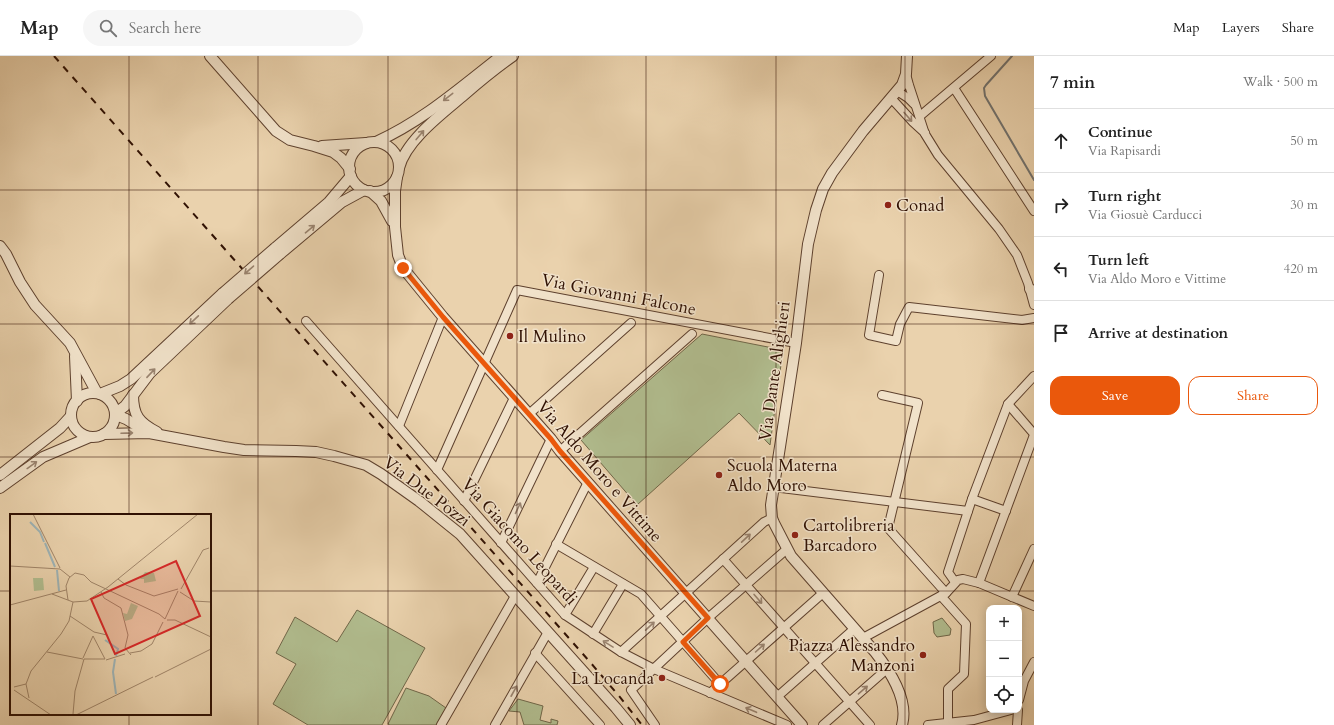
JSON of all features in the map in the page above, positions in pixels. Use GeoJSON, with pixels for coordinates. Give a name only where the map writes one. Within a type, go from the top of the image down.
{"type":"FeatureCollection","features":[{"type":"Feature","properties":{"kind":"street"},"geometry":{"type":"LineString","coordinates":[[210,56],[276,131],[290,140],[333,152],[341,158],[354,182],[367,191]]}},
{"type":"Feature","properties":{"kind":"street"},"geometry":{"type":"LineString","coordinates":[[0,475],[60,428],[71,416],[74,405],[77,401],[85,395],[98,393],[120,386],[131,379],[277,251],[329,202],[350,173],[352,155],[356,150],[394,134],[422,117],[501,56]]}},
{"type":"Feature","properties":{"kind":"street"},"geometry":{"type":"LineString","coordinates":[[277,251],[342,202],[367,191],[378,192],[386,189],[392,184],[398,173],[401,161],[407,152],[434,120],[496,68],[513,56]]}},
{"type":"Feature","properties":{"kind":"street"},"geometry":{"type":"LineString","coordinates":[[907,56],[906,74],[926,134],[938,155],[999,230],[1017,255],[1031,286],[1034,306]]}},
{"type":"Feature","properties":{"kind":"street"},"geometry":{"type":"LineString","coordinates":[[920,116],[991,56]]}},
{"type":"Feature","properties":{"kind":"street","name":"Via Dante Alighieri"},"geometry":{"type":"LineString","coordinates":[[904,725],[903,704],[888,668],[796,563],[787,550],[778,532],[772,518],[771,505],[796,343],[808,244],[820,198],[827,181],[839,163],[863,131],[902,85],[906,74]]}},
{"type":"Feature","properties":{"kind":"street"},"geometry":{"type":"LineString","coordinates":[[954,88],[1034,211]]}},
{"type":"Feature","properties":{"kind":"street"},"geometry":{"type":"LineString","coordinates":[[894,94],[908,98],[915,104]]}},
{"type":"Feature","properties":{"kind":"street"},"geometry":{"type":"LineString","coordinates":[[894,94],[913,122],[926,134]]}},
{"type":"Feature","properties":{"kind":"street"},"geometry":{"type":"LineString","coordinates":[[314,146],[372,142],[388,146],[397,156],[398,173]]}},
{"type":"Feature","properties":{"kind":"street","name":"Via Aldo Moro e Vittime"},"geometry":{"type":"LineString","coordinates":[[398,173],[395,191],[395,227],[398,255],[403,268],[443,317],[802,725]]}},
{"type":"Feature","properties":{"kind":"street","name":"Via Aldo Moro e Vittime"},"geometry":{"type":"LineString","coordinates":[[367,191],[382,201],[389,212],[395,227]]}},
{"type":"Feature","properties":{"kind":"street"},"geometry":{"type":"LineString","coordinates":[[0,246],[11,261],[20,282],[34,305],[61,333],[75,352],[98,393],[109,401],[116,414]]}},
{"type":"Feature","properties":{"kind":"street"},"geometry":{"type":"LineString","coordinates":[[879,275],[869,335],[896,341],[900,324],[909,308],[1022,320],[1034,318]]}},
{"type":"Feature","properties":{"kind":"street","name":"Via Giovanni Falcone"},"geometry":{"type":"LineString","coordinates":[[484,363],[517,290],[796,343]]}},
{"type":"Feature","properties":{"kind":"street"},"geometry":{"type":"LineString","coordinates":[[71,416],[74,426],[82,434],[90,437],[97,437],[104,434],[113,425],[116,414],[125,406],[150,373],[225,296]]}},
{"type":"Feature","properties":{"kind":"street"},"geometry":{"type":"LineString","coordinates":[[399,426],[443,317]]}},
{"type":"Feature","properties":{"kind":"street","name":"Via Giacomo Leopardi"},"geometry":{"type":"LineString","coordinates":[[306,321],[565,616],[621,652],[654,669],[782,724]]}},
{"type":"Feature","properties":{"kind":"street"},"geometry":{"type":"LineString","coordinates":[[529,414],[631,323]]}},
{"type":"Feature","properties":{"kind":"street"},"geometry":{"type":"LineString","coordinates":[[560,451],[692,334]]}},
{"type":"Feature","properties":{"kind":"street"},"geometry":{"type":"LineString","coordinates":[[75,352],[77,401]]}},
{"type":"Feature","properties":{"kind":"street"},"geometry":{"type":"LineString","coordinates":[[437,470],[484,363]]}},
{"type":"Feature","properties":{"kind":"street"},"geometry":{"type":"LineString","coordinates":[[955,582],[948,572],[972,499],[1008,404],[1034,376]]}},
{"type":"Feature","properties":{"kind":"street"},"geometry":{"type":"LineString","coordinates":[[133,395],[135,413],[140,421],[147,427],[162,435]]}},
{"type":"Feature","properties":{"kind":"street"},"geometry":{"type":"LineString","coordinates":[[882,395],[918,403],[888,528],[944,594],[966,624],[964,674],[948,689],[948,723]]}},
{"type":"Feature","properties":{"kind":"street"},"geometry":{"type":"LineString","coordinates":[[464,501],[514,398]]}},
{"type":"Feature","properties":{"kind":"street"},"geometry":{"type":"LineString","coordinates":[[979,583],[1034,435],[1008,404]]}},
{"type":"Feature","properties":{"kind":"street","name":"Via Due Pozzi"},"geometry":{"type":"LineString","coordinates":[[116,414],[150,433]]}},
{"type":"Feature","properties":{"kind":"street","name":"Via Due Pozzi"},"geometry":{"type":"LineString","coordinates":[[104,434],[150,433],[244,450],[316,452],[352,460],[366,465],[399,486],[460,534],[630,725]]}},
{"type":"Feature","properties":{"kind":"street"},"geometry":{"type":"LineString","coordinates":[[0,488],[43,457],[90,437]]}},
{"type":"Feature","properties":{"kind":"street"},"geometry":{"type":"LineString","coordinates":[[502,543],[551,439]]}},
{"type":"Feature","properties":{"kind":"street"},"geometry":{"type":"LineString","coordinates":[[537,583],[588,482]]}},
{"type":"Feature","properties":{"kind":"street"},"geometry":{"type":"LineString","coordinates":[[773,487],[968,511]]}},
{"type":"Feature","properties":{"kind":"street"},"geometry":{"type":"LineString","coordinates":[[972,499],[1006,511]]}},
{"type":"Feature","properties":{"kind":"street"},"geometry":{"type":"LineString","coordinates":[[621,652],[764,522],[772,518]]}},
{"type":"Feature","properties":{"kind":"street"},"geometry":{"type":"LineString","coordinates":[[556,544],[641,594],[720,684]]}},
{"type":"Feature","properties":{"kind":"street"},"geometry":{"type":"LineString","coordinates":[[1012,597],[1034,548]]}},
{"type":"Feature","properties":{"kind":"street"},"geometry":{"type":"LineString","coordinates":[[655,725],[630,690],[708,618],[787,550]]}},
{"type":"Feature","properties":{"kind":"street"},"geometry":{"type":"LineString","coordinates":[[723,559],[870,725]]}},
{"type":"Feature","properties":{"kind":"street"},"geometry":{"type":"LineString","coordinates":[[565,616],[594,567]]}},
{"type":"Feature","properties":{"kind":"street"},"geometry":{"type":"LineString","coordinates":[[863,638],[944,594],[955,582],[963,579],[979,583],[1034,606]]}},
{"type":"Feature","properties":{"kind":"street"},"geometry":{"type":"LineString","coordinates":[[593,634],[623,584]]}},
{"type":"Feature","properties":{"kind":"street"},"geometry":{"type":"LineString","coordinates":[[710,693],[823,593]]}},
{"type":"Feature","properties":{"kind":"street"},"geometry":{"type":"LineString","coordinates":[[441,725],[515,596]]}},
{"type":"Feature","properties":{"kind":"street"},"geometry":{"type":"LineString","coordinates":[[777,697],[854,629]]}},
{"type":"Feature","properties":{"kind":"street"},"geometry":{"type":"LineString","coordinates":[[495,725],[548,632]]}},
{"type":"Feature","properties":{"kind":"street"},"geometry":{"type":"LineString","coordinates":[[535,653],[600,725]]}},
{"type":"Feature","properties":{"kind":"street"},"geometry":{"type":"LineString","coordinates":[[1022,689],[1024,681],[1034,662]]}},
{"type":"Feature","properties":{"kind":"street"},"geometry":{"type":"LineString","coordinates":[[823,725],[888,668]]}},
{"type":"Feature","properties":{"kind":"street"},"geometry":{"type":"LineString","coordinates":[[928,725],[974,720],[999,713]]}},
{"type":"Feature","properties":{"kind":"street"},"geometry":{"type":"LineString","coordinates":[[1017,725],[1018,713]]}},
{"type":"Feature","properties":{"kind":"green space"},"geometry":{"type":"Polygon","coordinates":[[[702,334],[783,350],[770,445],[739,413],[637,505],[581,440],[702,334]]]}},
{"type":"Feature","properties":{"kind":"green space"},"geometry":{"type":"Polygon","coordinates":[[[357,610],[425,648],[382,725],[308,725],[273,704],[296,664],[276,653],[295,617],[337,642],[357,610]]]}},
{"type":"Feature","properties":{"kind":"green space"},"geometry":{"type":"Polygon","coordinates":[[[942,618],[951,629],[950,635],[937,637],[934,633],[933,622],[942,618]]]}},
{"type":"Feature","properties":{"kind":"green space"},"geometry":{"type":"Polygon","coordinates":[[[406,688],[429,696],[446,708],[436,725],[388,724],[406,688]]]}},
{"type":"Feature","properties":{"kind":"green space"},"geometry":{"type":"Polygon","coordinates":[[[518,699],[543,706],[540,720],[551,723],[551,719],[558,721],[557,725],[524,725],[520,712],[509,711],[518,699]]]}},
{"type":"Feature","properties":{"kind":"waterway"},"geometry":{"type":"LineString","coordinates":[[1012,56],[986,85],[984,88],[985,96],[1034,180]]}},
{"type":"Feature","properties":{"kind":"railway"},"geometry":{"type":"LineString","coordinates":[[54,56],[590,662],[642,725]]}},
{"type":"Feature","properties":{"kind":"place","name":"Conad"},"geometry":{"type":"Point","coordinates":[888,205]}},
{"type":"Feature","properties":{"kind":"place","name":"Il Mulino"},"geometry":{"type":"Point","coordinates":[510,336]}},
{"type":"Feature","properties":{"kind":"place","name":"Scuola Materna Aldo Moro"},"geometry":{"type":"Point","coordinates":[719,475]}},
{"type":"Feature","properties":{"kind":"place","name":"Cartolibreria Barcadoro"},"geometry":{"type":"Point","coordinates":[795,535]}},
{"type":"Feature","properties":{"kind":"place","name":"Piazza Alessandro Manzoni"},"geometry":{"type":"Point","coordinates":[923,655]}},
{"type":"Feature","properties":{"kind":"place","name":"La Locanda"},"geometry":{"type":"Point","coordinates":[662,678]}},
{"type":"Feature","properties":{"kind":"route"},"geometry":{"type":"LineString","coordinates":[[403,268],[443,317],[708,618],[683,642],[720,684]]}}]}
